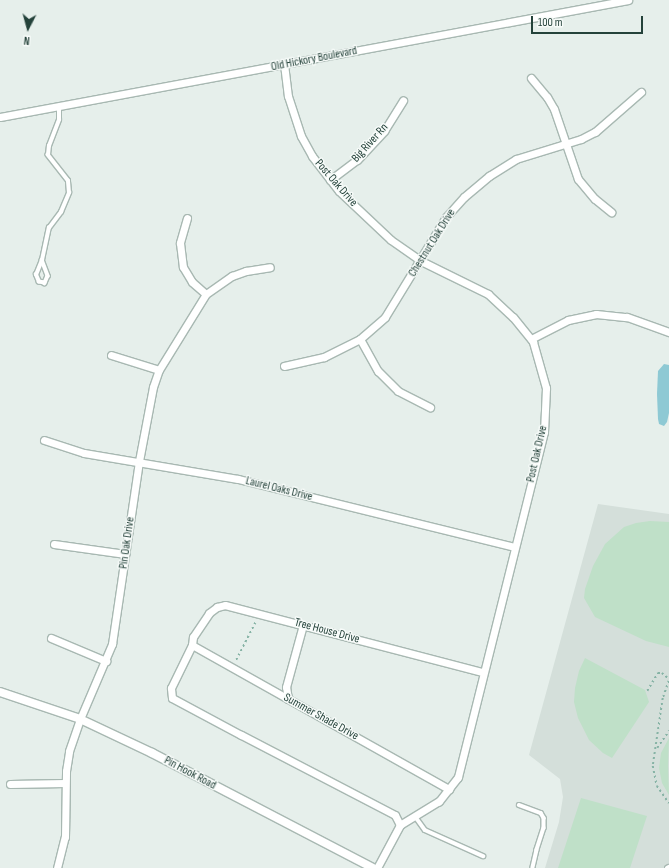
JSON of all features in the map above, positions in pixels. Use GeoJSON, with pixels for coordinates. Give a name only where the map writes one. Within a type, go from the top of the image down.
{"type":"FeatureCollection","features":[{"type":"Feature","properties":{"kind":"street","name":"Old Hickory Boulevard"},"geometry":{"type":"LineString","coordinates":[[0,118],[628,0]]}},
{"type":"Feature","properties":{"kind":"street","name":"Post Oak Drive"},"geometry":{"type":"LineString","coordinates":[[284,64],[288,96],[294,116],[312,156],[330,180],[339,191],[390,240],[421,261],[488,294],[513,317],[534,342],[546,388],[544,432],[514,547],[458,777],[439,801],[400,825]]}},
{"type":"Feature","properties":{"kind":"street"},"geometry":{"type":"LineString","coordinates":[[531,78],[554,109],[578,179],[595,199],[611,212]]}},
{"type":"Feature","properties":{"kind":"street","name":"Chestnut Oak Drive"},"geometry":{"type":"LineString","coordinates":[[284,366],[324,357],[360,339],[385,317],[421,261],[446,217],[455,206],[485,180],[516,159],[581,139],[594,132],[624,109],[641,92]]}},
{"type":"Feature","properties":{"kind":"street","name":"Big River Rn"},"geometry":{"type":"LineString","coordinates":[[330,180],[357,160],[384,131],[403,100]]}},
{"type":"Feature","properties":{"kind":"street"},"geometry":{"type":"LineString","coordinates":[[186,218],[180,243],[183,267],[192,282],[206,294]]}},
{"type":"Feature","properties":{"kind":"street","name":"Pin Oak Drive"},"geometry":{"type":"LineString","coordinates":[[57,868],[65,837],[66,783],[69,750],[80,719],[112,644],[139,461],[150,403],[159,370],[206,294],[232,276],[246,271],[270,267]]}},
{"type":"Feature","properties":{"kind":"street"},"geometry":{"type":"LineString","coordinates":[[531,339],[568,320],[596,314],[627,316],[669,332]]}},
{"type":"Feature","properties":{"kind":"street"},"geometry":{"type":"LineString","coordinates":[[360,339],[378,371],[398,391],[430,407]]}},
{"type":"Feature","properties":{"kind":"street"},"geometry":{"type":"LineString","coordinates":[[111,355],[159,370]]}},
{"type":"Feature","properties":{"kind":"street","name":"Laurel Oaks Drive"},"geometry":{"type":"LineString","coordinates":[[44,440],[84,453],[139,461],[238,479],[514,547]]}},
{"type":"Feature","properties":{"kind":"street"},"geometry":{"type":"LineString","coordinates":[[54,544],[125,554]]}},
{"type":"Feature","properties":{"kind":"street","name":"Tree House Drive"},"geometry":{"type":"LineString","coordinates":[[400,825],[395,815],[172,698],[171,688],[192,645],[193,637],[209,613],[216,607],[225,605],[483,672]]}},
{"type":"Feature","properties":{"kind":"street"},"geometry":{"type":"LineString","coordinates":[[288,699],[286,687],[303,625]]}},
{"type":"Feature","properties":{"kind":"street"},"geometry":{"type":"LineString","coordinates":[[51,638],[106,661]]}},
{"type":"Feature","properties":{"kind":"street","name":"Summer Shade Drive"},"geometry":{"type":"LineString","coordinates":[[192,645],[449,789]]}},
{"type":"Feature","properties":{"kind":"street","name":"Pin Hook Road"},"geometry":{"type":"LineString","coordinates":[[0,692],[80,719],[152,753],[373,868]]}},
{"type":"Feature","properties":{"kind":"street"},"geometry":{"type":"LineString","coordinates":[[10,784],[66,783]]}},
{"type":"Feature","properties":{"kind":"street"},"geometry":{"type":"LineString","coordinates":[[377,868],[400,825]]}},
{"type":"Feature","properties":{"kind":"lane"},"geometry":{"type":"LineString","coordinates":[[42,260],[48,276],[45,283],[38,282],[36,275],[42,260],[49,228],[60,212],[69,193],[68,181],[48,155],[48,146],[59,120],[60,106]]}},
{"type":"Feature","properties":{"kind":"lane"},"geometry":{"type":"LineString","coordinates":[[519,805],[541,813],[544,818],[544,828],[533,868]]}},
{"type":"Feature","properties":{"kind":"lane"},"geometry":{"type":"LineString","coordinates":[[415,816],[425,830],[483,856]]}},
{"type":"Feature","properties":{"kind":"path"},"geometry":{"type":"LineString","coordinates":[[236,660],[256,619]]}},
{"type":"Feature","properties":{"kind":"path"},"geometry":{"type":"LineString","coordinates":[[647,691],[658,673],[662,673],[669,679]]}},
{"type":"Feature","properties":{"kind":"path"},"geometry":{"type":"LineString","coordinates":[[669,682],[662,698],[653,766],[655,779],[660,792],[669,803]]}},
{"type":"Feature","properties":{"kind":"path"},"geometry":{"type":"LineString","coordinates":[[656,749],[669,731]]}},
{"type":"Feature","properties":{"kind":"shaded area"},"geometry":{"type":"Polygon","coordinates":[[[598,504],[669,514],[669,868],[545,868],[559,822],[563,797],[560,779],[529,755],[598,504]]]}},
{"type":"Feature","properties":{"kind":"green space"},"geometry":{"type":"Polygon","coordinates":[[[650,521],[669,522],[669,647],[646,641],[595,617],[584,598],[585,589],[593,566],[605,544],[624,527],[650,521]]]}},
{"type":"Feature","properties":{"kind":"green space"},"geometry":{"type":"Polygon","coordinates":[[[585,658],[645,690],[649,702],[612,758],[603,753],[589,740],[578,718],[574,702],[575,688],[579,671],[585,658]]]}},
{"type":"Feature","properties":{"kind":"green space"},"geometry":{"type":"Polygon","coordinates":[[[669,738],[669,795],[662,783],[659,768],[661,753],[669,738]]]}},
{"type":"Feature","properties":{"kind":"green space"},"geometry":{"type":"Polygon","coordinates":[[[581,798],[647,816],[630,868],[558,868],[581,798]]]}},
{"type":"Feature","properties":{"kind":"water"},"geometry":{"type":"Polygon","coordinates":[[[664,364],[669,365],[669,413],[667,422],[664,426],[659,424],[657,394],[658,371],[664,364]]]}}]}
